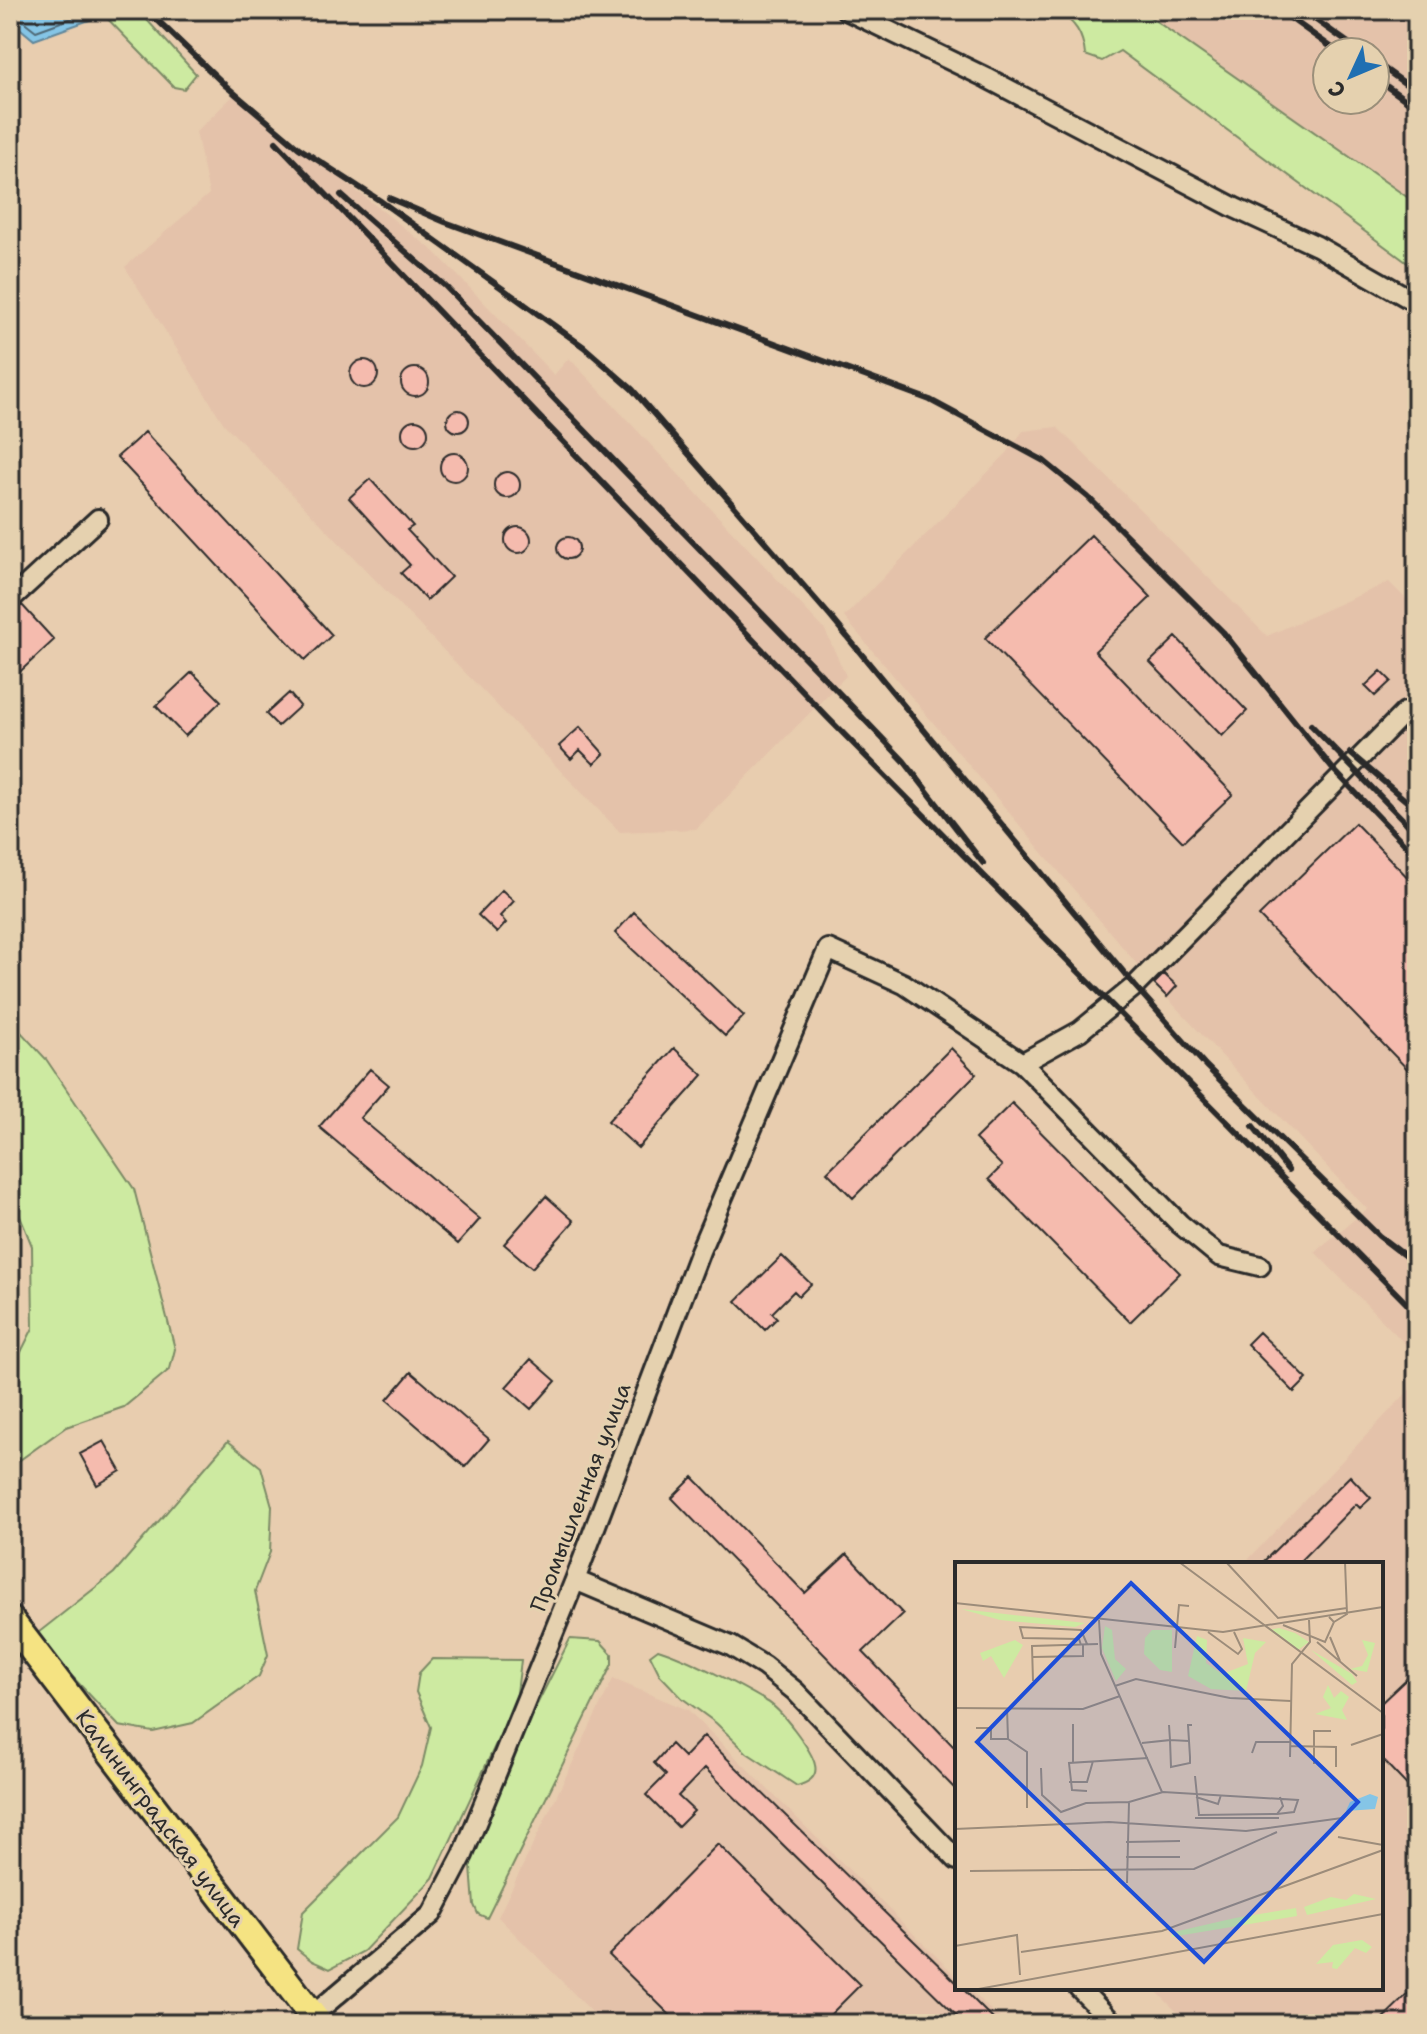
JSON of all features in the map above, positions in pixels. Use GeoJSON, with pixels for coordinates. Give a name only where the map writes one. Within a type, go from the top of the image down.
{"type":"FeatureCollection","features":[{"type":"Feature","properties":{"kind":"highway","name":"Калининградская улица"},"geometry":{"type":"LineString","coordinates":[[10,1620],[316,2020]]}},
{"type":"Feature","properties":{"kind":"street"},"geometry":{"type":"LineString","coordinates":[[846,10],[987,78],[1235,208],[1317,246],[1417,303]]}},
{"type":"Feature","properties":{"kind":"street"},"geometry":{"type":"LineString","coordinates":[[10,600],[98,519]]}},
{"type":"Feature","properties":{"kind":"street"},"geometry":{"type":"LineString","coordinates":[[1260,1266],[1219,1256],[1180,1224],[1022,1063],[1080,1031],[1135,986],[1405,712]]}},
{"type":"Feature","properties":{"kind":"street","name":"Промышленная улица"},"geometry":{"type":"LineString","coordinates":[[316,2020],[432,1914],[463,1855],[575,1580],[700,1251],[828,949],[904,984],[1022,1063]]}},
{"type":"Feature","properties":{"kind":"street"},"geometry":{"type":"LineString","coordinates":[[575,1580],[731,1646],[764,1666],[795,1691],[955,1858]]}},
{"type":"Feature","properties":{"kind":"street"},"geometry":{"type":"LineString","coordinates":[[1081,1990],[1114,2024]]}},
{"type":"Feature","properties":{"kind":"shaded area"},"geometry":{"type":"Polygon","coordinates":[[[1058,10],[1417,10],[1417,254],[1058,10]]]}},
{"type":"Feature","properties":{"kind":"shaded area"},"geometry":{"type":"Polygon","coordinates":[[[234,95],[435,252],[554,375],[569,358],[825,630],[846,676],[696,829],[620,832],[224,424],[125,267],[209,194],[196,132],[234,95]]]}},
{"type":"Feature","properties":{"kind":"shaded area"},"geometry":{"type":"Polygon","coordinates":[[[1057,427],[1267,636],[1389,582],[1417,610],[1417,1356],[1315,1252],[1367,1209],[1152,982],[844,617],[1007,453],[1023,431],[1057,427]]]}},
{"type":"Feature","properties":{"kind":"shaded area"},"geometry":{"type":"Polygon","coordinates":[[[1417,1382],[1417,2024],[1189,2024],[1155,1990],[1383,1990],[1383,1562],[1246,1562],[1417,1382]]]}},
{"type":"Feature","properties":{"kind":"shaded area"},"geometry":{"type":"Polygon","coordinates":[[[613,1679],[688,1710],[955,1975],[955,1990],[970,1990],[1005,2024],[604,2024],[498,1917],[613,1679]]]}},
{"type":"Feature","properties":{"kind":"green space"},"geometry":{"type":"Polygon","coordinates":[[[99,10],[138,10],[196,74],[184,89],[174,87],[99,10]]]}},
{"type":"Feature","properties":{"kind":"green space"},"geometry":{"type":"Polygon","coordinates":[[[1057,10],[1140,10],[1417,204],[1417,270],[1120,51],[1102,61],[1085,55],[1077,29],[1057,10]]]}},
{"type":"Feature","properties":{"kind":"green space"},"geometry":{"type":"Polygon","coordinates":[[[10,1026],[20,1031],[46,1059],[134,1189],[175,1349],[170,1369],[124,1407],[66,1427],[10,1467],[10,1367],[15,1364],[33,1328],[32,1246],[15,1204],[10,1199],[10,1026]]]}},
{"type":"Feature","properties":{"kind":"green space"},"geometry":{"type":"Polygon","coordinates":[[[228,1441],[261,1467],[272,1506],[270,1552],[255,1591],[268,1655],[259,1676],[193,1723],[153,1732],[119,1726],[34,1636],[114,1573],[228,1441]]]}},
{"type":"Feature","properties":{"kind":"green space"},"geometry":{"type":"Polygon","coordinates":[[[570,1639],[600,1641],[612,1654],[612,1664],[487,1918],[478,1914],[474,1905],[470,1854],[514,1750],[570,1639]]]}},
{"type":"Feature","properties":{"kind":"green space"},"geometry":{"type":"Polygon","coordinates":[[[658,1649],[713,1672],[772,1705],[787,1720],[813,1758],[813,1777],[797,1786],[747,1753],[716,1723],[682,1698],[660,1675],[650,1655],[658,1649]]]}},
{"type":"Feature","properties":{"kind":"green space"},"geometry":{"type":"Polygon","coordinates":[[[432,1659],[521,1660],[516,1701],[433,1878],[364,1951],[330,1969],[312,1961],[297,1949],[303,1912],[398,1817],[422,1766],[431,1727],[416,1692],[419,1673],[432,1659]]]}},
{"type":"Feature","properties":{"kind":"water"},"geometry":{"type":"Polygon","coordinates":[[[10,10],[90,10],[98,17],[34,40],[10,20],[10,10]]]}},
{"type":"Feature","properties":{"kind":"building"},"geometry":{"type":"Polygon","coordinates":[[[364,360],[374,364],[378,374],[374,384],[364,388],[354,384],[350,374],[354,364],[364,360]]]}},
{"type":"Feature","properties":{"kind":"building"},"geometry":{"type":"Polygon","coordinates":[[[415,368],[425,372],[429,382],[425,392],[415,396],[405,392],[401,382],[405,372],[415,368]]]}},
{"type":"Feature","properties":{"kind":"building"},"geometry":{"type":"Polygon","coordinates":[[[458,410],[469,421],[458,432],[447,421],[458,410]]]}},
{"type":"Feature","properties":{"kind":"building"},"geometry":{"type":"Polygon","coordinates":[[[415,420],[424,424],[428,433],[424,442],[415,446],[406,442],[402,433],[406,424],[415,420]]]}},
{"type":"Feature","properties":{"kind":"building"},"geometry":{"type":"Polygon","coordinates":[[[145,432],[332,635],[305,660],[117,457],[145,432]]]}},
{"type":"Feature","properties":{"kind":"building"},"geometry":{"type":"Polygon","coordinates":[[[454,453],[464,457],[468,467],[464,477],[454,481],[444,477],[440,467],[444,457],[454,453]]]}},
{"type":"Feature","properties":{"kind":"building"},"geometry":{"type":"Polygon","coordinates":[[[507,472],[516,476],[520,485],[516,494],[507,498],[498,494],[494,485],[498,476],[507,472]]]}},
{"type":"Feature","properties":{"kind":"building"},"geometry":{"type":"Polygon","coordinates":[[[370,479],[413,526],[407,530],[451,577],[427,600],[401,573],[410,565],[349,498],[370,479]]]}},
{"type":"Feature","properties":{"kind":"building"},"geometry":{"type":"Polygon","coordinates":[[[518,527],[527,531],[531,540],[527,549],[518,553],[509,549],[505,540],[509,531],[518,527]]]}},
{"type":"Feature","properties":{"kind":"building"},"geometry":{"type":"Polygon","coordinates":[[[1091,535],[1151,597],[1095,651],[1233,794],[1183,842],[985,638],[1091,535]]]}},
{"type":"Feature","properties":{"kind":"building"},"geometry":{"type":"Polygon","coordinates":[[[568,537],[579,548],[568,559],[557,548],[568,537]]]}},
{"type":"Feature","properties":{"kind":"building"},"geometry":{"type":"Polygon","coordinates":[[[22,605],[54,640],[10,681],[10,613],[22,605]]]}},
{"type":"Feature","properties":{"kind":"building"},"geometry":{"type":"Polygon","coordinates":[[[1176,637],[1247,711],[1222,736],[1150,662],[1176,637]]]}},
{"type":"Feature","properties":{"kind":"building"},"geometry":{"type":"Polygon","coordinates":[[[1381,671],[1391,681],[1375,696],[1365,686],[1381,671]]]}},
{"type":"Feature","properties":{"kind":"building"},"geometry":{"type":"Polygon","coordinates":[[[192,672],[221,701],[185,736],[156,706],[192,672]]]}},
{"type":"Feature","properties":{"kind":"building"},"geometry":{"type":"Polygon","coordinates":[[[289,693],[300,706],[278,726],[266,714],[289,693]]]}},
{"type":"Feature","properties":{"kind":"building"},"geometry":{"type":"Polygon","coordinates":[[[580,727],[604,754],[594,764],[580,750],[571,759],[559,746],[580,727]]]}},
{"type":"Feature","properties":{"kind":"building"},"geometry":{"type":"Polygon","coordinates":[[[1355,823],[1417,887],[1417,1079],[1259,916],[1355,823]]]}},
{"type":"Feature","properties":{"kind":"building"},"geometry":{"type":"Polygon","coordinates":[[[502,890],[514,901],[500,916],[506,923],[497,933],[478,915],[502,890]]]}},
{"type":"Feature","properties":{"kind":"building"},"geometry":{"type":"Polygon","coordinates":[[[634,912],[744,1016],[725,1036],[615,933],[634,912]]]}},
{"type":"Feature","properties":{"kind":"building"},"geometry":{"type":"Polygon","coordinates":[[[1164,974],[1177,986],[1167,997],[1154,984],[1164,974]]]}},
{"type":"Feature","properties":{"kind":"building"},"geometry":{"type":"Polygon","coordinates":[[[674,1048],[703,1075],[638,1148],[608,1121],[674,1048]]]}},
{"type":"Feature","properties":{"kind":"building"},"geometry":{"type":"Polygon","coordinates":[[[951,1048],[976,1074],[853,1198],[827,1172],[951,1048]]]}},
{"type":"Feature","properties":{"kind":"building"},"geometry":{"type":"Polygon","coordinates":[[[370,1069],[389,1085],[360,1118],[480,1219],[458,1244],[319,1127],[370,1069]]]}},
{"type":"Feature","properties":{"kind":"building"},"geometry":{"type":"Polygon","coordinates":[[[1012,1103],[1180,1273],[1130,1322],[989,1179],[1002,1166],[975,1139],[1012,1103]]]}},
{"type":"Feature","properties":{"kind":"building"},"geometry":{"type":"Polygon","coordinates":[[[546,1196],[574,1221],[532,1268],[504,1244],[546,1196]]]}},
{"type":"Feature","properties":{"kind":"building"},"geometry":{"type":"Polygon","coordinates":[[[782,1256],[811,1284],[799,1296],[794,1291],[772,1313],[777,1318],[765,1330],[736,1301],[782,1256]]]}},
{"type":"Feature","properties":{"kind":"building"},"geometry":{"type":"Polygon","coordinates":[[[1259,1332],[1307,1379],[1294,1392],[1247,1344],[1259,1332]]]}},
{"type":"Feature","properties":{"kind":"building"},"geometry":{"type":"Polygon","coordinates":[[[531,1359],[556,1381],[531,1409],[506,1387],[531,1359]]]}},
{"type":"Feature","properties":{"kind":"building"},"geometry":{"type":"Polygon","coordinates":[[[411,1372],[489,1439],[465,1467],[387,1400],[411,1372]]]}},
{"type":"Feature","properties":{"kind":"building"},"geometry":{"type":"Polygon","coordinates":[[[104,1441],[121,1471],[97,1485],[80,1454],[104,1441]]]}},
{"type":"Feature","properties":{"kind":"building"},"geometry":{"type":"Polygon","coordinates":[[[1350,1476],[1371,1498],[1360,1508],[1356,1504],[1299,1562],[1263,1562],[1350,1476]]]}},
{"type":"Feature","properties":{"kind":"building"},"geometry":{"type":"Polygon","coordinates":[[[693,1477],[805,1593],[847,1554],[903,1614],[863,1652],[955,1748],[955,1789],[672,1498],[693,1477]]]}},
{"type":"Feature","properties":{"kind":"building"},"geometry":{"type":"Polygon","coordinates":[[[1417,1669],[1417,1796],[1383,1760],[1383,1701],[1417,1669]]]}},
{"type":"Feature","properties":{"kind":"building"},"geometry":{"type":"Polygon","coordinates":[[[704,1736],[955,1981],[955,1990],[964,1990],[998,2024],[965,2024],[705,1768],[678,1796],[694,1811],[678,1827],[646,1795],[666,1775],[654,1763],[671,1744],[684,1757],[704,1736]]]}},
{"type":"Feature","properties":{"kind":"building"},"geometry":{"type":"Polygon","coordinates":[[[718,1844],[860,1985],[821,2024],[679,2024],[609,1955],[718,1844]]]}},
{"type":"Feature","properties":{"kind":"building"},"geometry":{"type":"Polygon","coordinates":[[[1417,1985],[1417,2024],[1377,2024],[1417,1985]]]}},
{"type":"Feature","properties":{"kind":"railway"},"geometry":{"type":"LineString","coordinates":[[147,10],[226,86],[299,148],[379,200],[584,347],[632,389],[830,616],[1135,986],[1206,1066],[1379,1236],[1417,1265]]}},
{"type":"Feature","properties":{"kind":"railway"},"geometry":{"type":"LineString","coordinates":[[1279,10],[1316,36]]}},
{"type":"Feature","properties":{"kind":"railway"},"geometry":{"type":"LineString","coordinates":[[1302,10],[1339,36]]}},
{"type":"Feature","properties":{"kind":"railway"},"geometry":{"type":"LineString","coordinates":[[1391,73],[1417,92]]}},
{"type":"Feature","properties":{"kind":"railway"},"geometry":{"type":"LineString","coordinates":[[1391,89],[1417,108]]}},
{"type":"Feature","properties":{"kind":"railway"},"geometry":{"type":"LineString","coordinates":[[276,142],[828,718],[1417,1314]]}},
{"type":"Feature","properties":{"kind":"railway"},"geometry":{"type":"LineString","coordinates":[[341,195],[445,286],[841,695],[904,761],[983,863]]}},
{"type":"Feature","properties":{"kind":"railway"},"geometry":{"type":"LineString","coordinates":[[389,198],[445,222],[930,400],[1044,461],[1088,497],[1223,632],[1332,768],[1417,857]]}},
{"type":"Feature","properties":{"kind":"railway"},"geometry":{"type":"LineString","coordinates":[[1311,725],[1417,834]]}},
{"type":"Feature","properties":{"kind":"railway"},"geometry":{"type":"LineString","coordinates":[[1350,753],[1417,810]]}},
{"type":"Feature","properties":{"kind":"railway"},"geometry":{"type":"LineString","coordinates":[[1253,1126],[1288,1170]]}}]}
